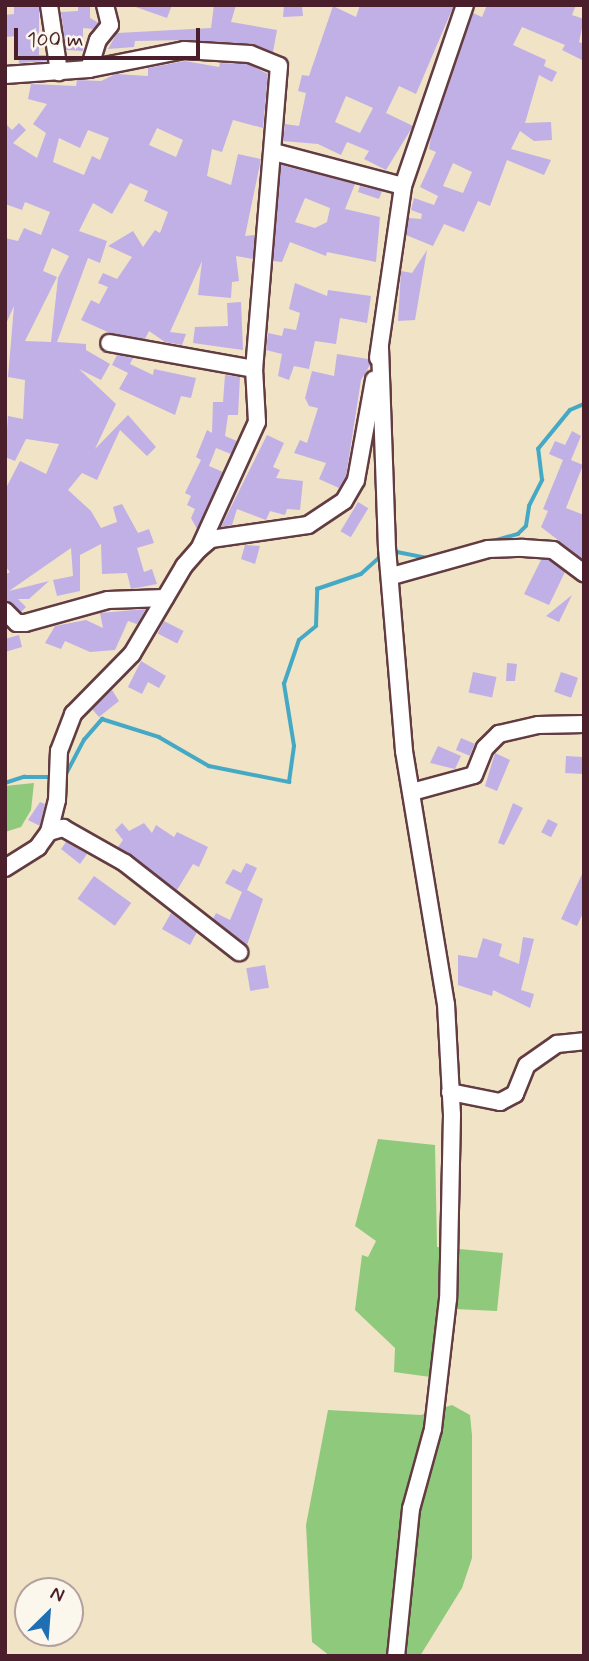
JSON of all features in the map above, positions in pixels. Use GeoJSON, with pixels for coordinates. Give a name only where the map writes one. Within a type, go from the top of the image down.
{"type":"FeatureCollection","features":[{"type":"Feature","properties":{"kind":"street"},"geometry":{"type":"LineString","coordinates":[[49,5],[59,72]]}},
{"type":"Feature","properties":{"kind":"street"},"geometry":{"type":"LineString","coordinates":[[89,69],[98,40],[110,25],[105,5]]}},
{"type":"Feature","properties":{"kind":"street"},"geometry":{"type":"LineString","coordinates":[[199,549],[211,539],[308,525],[344,501],[356,480],[380,348],[402,186],[466,5]]}},
{"type":"Feature","properties":{"kind":"street"},"geometry":{"type":"LineString","coordinates":[[5,75],[89,69],[184,50],[221,50],[270,60],[279,66],[254,369],[257,422],[199,549],[165,598],[132,654],[73,714],[60,751],[49,832],[38,848],[5,868]]}},
{"type":"Feature","properties":{"kind":"street"},"geometry":{"type":"LineString","coordinates":[[274,152],[402,186]]}},
{"type":"Feature","properties":{"kind":"street"},"geometry":{"type":"LineString","coordinates":[[109,343],[254,369]]}},
{"type":"Feature","properties":{"kind":"street"},"geometry":{"type":"LineString","coordinates":[[380,348],[388,553],[392,576],[404,751],[446,1004],[450,1092],[448,1299],[432,1429],[411,1509],[396,1656]]}},
{"type":"Feature","properties":{"kind":"street"},"geometry":{"type":"LineString","coordinates":[[392,576],[488,549],[523,548],[554,550],[584,573]]}},
{"type":"Feature","properties":{"kind":"street"},"geometry":{"type":"LineString","coordinates":[[5,611],[17,623],[24,623],[108,600],[165,598]]}},
{"type":"Feature","properties":{"kind":"street"},"geometry":{"type":"LineString","coordinates":[[412,792],[474,775],[485,748],[499,734],[538,725],[584,724]]}},
{"type":"Feature","properties":{"kind":"street"},"geometry":{"type":"LineString","coordinates":[[49,832],[63,828],[125,863],[239,952]]}},
{"type":"Feature","properties":{"kind":"street"},"geometry":{"type":"LineString","coordinates":[[450,1092],[500,1102],[515,1094],[527,1065],[557,1044],[584,1041]]}},
{"type":"Feature","properties":{"kind":"green space"},"geometry":{"type":"Polygon","coordinates":[[[34,783],[31,810],[21,827],[5,832],[5,786],[34,783]]]}},
{"type":"Feature","properties":{"kind":"green space"},"geometry":{"type":"Polygon","coordinates":[[[378,1139],[435,1145],[437,1247],[503,1253],[497,1311],[455,1309],[445,1379],[394,1372],[395,1348],[355,1310],[362,1255],[368,1257],[376,1241],[355,1226],[378,1139]]]}},
{"type":"Feature","properties":{"kind":"green space"},"geometry":{"type":"Polygon","coordinates":[[[452,1405],[470,1415],[472,1435],[472,1558],[462,1588],[420,1656],[330,1656],[312,1642],[306,1525],[328,1410],[421,1415],[452,1405]]]}},
{"type":"Feature","properties":{"kind":"building"},"geometry":{"type":"Polygon","coordinates":[[[14,5],[39,5],[39,55],[46,55],[47,61],[19,63],[17,36],[5,37],[5,15],[14,14],[14,5]]]}},
{"type":"Feature","properties":{"kind":"building"},"geometry":{"type":"Polygon","coordinates":[[[78,5],[90,5],[90,18],[99,23],[93,29],[83,28],[83,51],[66,50],[61,12],[78,11],[78,5]]]}},
{"type":"Feature","properties":{"kind":"building"},"geometry":{"type":"Polygon","coordinates":[[[130,5],[172,5],[167,18],[130,5]]]}},
{"type":"Feature","properties":{"kind":"building"},"geometry":{"type":"Polygon","coordinates":[[[214,5],[236,5],[231,22],[277,30],[273,52],[251,44],[185,40],[135,41],[134,47],[108,49],[117,33],[211,28],[214,5]]]}},
{"type":"Feature","properties":{"kind":"building"},"geometry":{"type":"Polygon","coordinates":[[[284,5],[302,5],[303,16],[283,17],[284,5]]]}},
{"type":"Feature","properties":{"kind":"building"},"geometry":{"type":"Polygon","coordinates":[[[360,5],[454,5],[416,94],[399,86],[386,113],[413,126],[386,170],[364,159],[369,151],[347,142],[341,155],[318,144],[283,141],[285,124],[299,126],[306,93],[298,91],[302,75],[309,76],[333,6],[356,17],[360,5]],[[346,96],[335,122],[360,133],[373,108],[346,96]]]}},
{"type":"Feature","properties":{"kind":"building"},"geometry":{"type":"Polygon","coordinates":[[[487,5],[576,5],[572,15],[584,19],[579,42],[584,44],[584,61],[562,50],[565,45],[522,27],[513,45],[546,60],[544,66],[557,72],[552,82],[539,75],[525,123],[551,122],[552,140],[534,141],[520,131],[511,149],[551,160],[544,175],[507,160],[490,206],[478,201],[464,232],[444,224],[433,246],[406,235],[409,218],[421,219],[422,214],[411,210],[414,198],[434,205],[438,196],[420,187],[436,152],[429,149],[431,137],[473,13],[482,17],[487,5]],[[453,163],[443,186],[463,193],[472,172],[453,163]]]}},
{"type":"Feature","properties":{"kind":"building"},"geometry":{"type":"Polygon","coordinates":[[[185,61],[219,67],[220,63],[248,64],[268,74],[263,128],[233,120],[222,152],[212,149],[207,176],[231,185],[238,154],[261,159],[245,236],[255,235],[253,259],[236,256],[239,281],[232,282],[231,298],[198,295],[202,261],[170,332],[186,334],[182,345],[165,342],[149,331],[145,339],[110,333],[81,320],[91,300],[99,304],[108,287],[98,283],[103,273],[117,279],[132,257],[108,246],[133,231],[143,247],[155,230],[160,233],[168,212],[144,201],[148,191],[130,183],[112,214],[93,203],[79,231],[107,241],[100,263],[88,258],[57,342],[86,344],[86,350],[110,364],[101,380],[79,369],[116,404],[95,449],[128,415],[156,447],[147,456],[120,430],[97,480],[82,473],[68,490],[91,511],[101,528],[117,522],[113,507],[122,504],[138,533],[149,529],[154,543],[137,548],[144,572],[152,569],[157,584],[131,589],[127,573],[102,574],[101,544],[80,555],[80,591],[57,596],[53,580],[73,576],[71,548],[9,591],[49,581],[29,599],[18,599],[26,607],[21,612],[5,601],[5,575],[10,572],[5,566],[5,490],[20,461],[46,474],[59,444],[26,439],[15,461],[5,457],[8,416],[23,419],[25,380],[8,377],[14,306],[5,326],[5,238],[18,241],[24,228],[41,235],[50,212],[25,202],[22,210],[5,204],[5,123],[12,130],[19,123],[26,130],[13,143],[37,158],[46,133],[33,124],[47,104],[28,99],[31,84],[76,86],[77,80],[101,81],[116,74],[148,76],[148,68],[185,61]],[[157,128],[149,145],[176,157],[183,140],[157,128]],[[88,130],[80,148],[59,138],[53,162],[84,175],[92,156],[100,160],[109,138],[88,130]],[[52,248],[43,271],[57,277],[25,341],[51,342],[58,278],[69,256],[52,248]]]}},
{"type":"Feature","properties":{"kind":"building"},"geometry":{"type":"Polygon","coordinates":[[[281,165],[355,184],[345,209],[380,217],[376,262],[327,252],[326,256],[290,242],[282,262],[273,261],[281,165]],[[305,198],[295,222],[315,228],[327,222],[330,208],[305,198]]]}},
{"type":"Feature","properties":{"kind":"building"},"geometry":{"type":"Polygon","coordinates":[[[360,186],[382,191],[379,199],[358,192],[360,186]]]}},
{"type":"Feature","properties":{"kind":"building"},"geometry":{"type":"Polygon","coordinates":[[[427,250],[415,320],[398,321],[401,271],[412,273],[427,250]]]}},
{"type":"Feature","properties":{"kind":"building"},"geometry":{"type":"Polygon","coordinates":[[[295,283],[327,296],[328,290],[371,296],[367,323],[340,318],[336,344],[315,341],[309,369],[294,366],[289,380],[278,376],[282,354],[266,350],[268,333],[282,336],[284,328],[296,330],[300,313],[289,309],[295,283]]]}},
{"type":"Feature","properties":{"kind":"building"},"geometry":{"type":"Polygon","coordinates":[[[241,302],[243,350],[193,343],[195,327],[228,326],[227,303],[241,302]]]}},
{"type":"Feature","properties":{"kind":"building"},"geometry":{"type":"Polygon","coordinates":[[[337,354],[368,359],[370,365],[361,380],[346,476],[339,488],[319,479],[326,463],[294,453],[300,440],[307,443],[318,408],[309,406],[305,398],[312,371],[334,376],[337,354]]]}},
{"type":"Feature","properties":{"kind":"building"},"geometry":{"type":"Polygon","coordinates":[[[117,355],[133,358],[130,364],[153,375],[154,369],[196,378],[191,398],[181,396],[175,415],[119,389],[128,373],[112,365],[117,355]]]}},
{"type":"Feature","properties":{"kind":"building"},"geometry":{"type":"Polygon","coordinates":[[[225,375],[240,377],[238,415],[228,415],[225,436],[237,441],[231,454],[216,448],[209,466],[223,472],[197,529],[191,518],[195,509],[187,505],[191,496],[185,493],[201,460],[196,457],[207,430],[212,433],[213,402],[223,402],[225,375]]]}},
{"type":"Feature","properties":{"kind":"building"},"geometry":{"type":"Polygon","coordinates":[[[572,431],[581,436],[571,460],[583,465],[566,508],[584,515],[584,560],[541,527],[548,511],[543,509],[563,460],[549,454],[555,441],[565,445],[572,431]]]}},
{"type":"Feature","properties":{"kind":"building"},"geometry":{"type":"Polygon","coordinates":[[[267,435],[284,443],[273,467],[280,470],[276,478],[303,481],[300,510],[287,509],[285,515],[270,511],[266,520],[237,509],[232,525],[221,527],[267,435]]]}},
{"type":"Feature","properties":{"kind":"building"},"geometry":{"type":"Polygon","coordinates":[[[358,502],[368,508],[351,537],[340,531],[358,502]]]}},
{"type":"Feature","properties":{"kind":"building"},"geometry":{"type":"Polygon","coordinates":[[[245,545],[260,546],[255,564],[241,559],[245,545]]]}},
{"type":"Feature","properties":{"kind":"building"},"geometry":{"type":"Polygon","coordinates":[[[541,560],[549,560],[565,572],[549,605],[524,594],[541,560]]]}},
{"type":"Feature","properties":{"kind":"building"},"geometry":{"type":"Polygon","coordinates":[[[572,595],[559,622],[546,616],[572,595]]]}},
{"type":"Feature","properties":{"kind":"building"},"geometry":{"type":"Polygon","coordinates":[[[146,609],[137,624],[128,621],[115,650],[90,652],[65,641],[61,649],[45,643],[55,626],[86,620],[103,628],[100,613],[146,609]]]}},
{"type":"Feature","properties":{"kind":"building"},"geometry":{"type":"Polygon","coordinates":[[[164,621],[184,631],[177,643],[158,633],[164,621]]]}},
{"type":"Feature","properties":{"kind":"building"},"geometry":{"type":"Polygon","coordinates":[[[19,635],[22,647],[5,652],[5,639],[19,635]]]}},
{"type":"Feature","properties":{"kind":"building"},"geometry":{"type":"Polygon","coordinates":[[[141,661],[166,676],[159,688],[148,682],[142,694],[128,687],[141,661]]]}},
{"type":"Feature","properties":{"kind":"building"},"geometry":{"type":"Polygon","coordinates":[[[507,663],[517,664],[515,681],[506,681],[507,663]]]}},
{"type":"Feature","properties":{"kind":"building"},"geometry":{"type":"Polygon","coordinates":[[[473,672],[496,677],[492,698],[469,693],[473,672]]]}},
{"type":"Feature","properties":{"kind":"building"},"geometry":{"type":"Polygon","coordinates":[[[561,672],[578,678],[571,698],[554,692],[561,672]]]}},
{"type":"Feature","properties":{"kind":"building"},"geometry":{"type":"Polygon","coordinates":[[[112,690],[119,701],[99,717],[92,709],[112,690]]]}},
{"type":"Feature","properties":{"kind":"building"},"geometry":{"type":"Polygon","coordinates":[[[461,738],[475,744],[470,756],[456,750],[461,738]]]}},
{"type":"Feature","properties":{"kind":"building"},"geometry":{"type":"Polygon","coordinates":[[[438,746],[461,756],[455,769],[430,763],[438,746]]]}},
{"type":"Feature","properties":{"kind":"building"},"geometry":{"type":"Polygon","coordinates":[[[495,753],[510,760],[497,791],[485,786],[495,753]]]}},
{"type":"Feature","properties":{"kind":"building"},"geometry":{"type":"Polygon","coordinates":[[[566,756],[584,757],[583,774],[565,773],[566,756]]]}},
{"type":"Feature","properties":{"kind":"building"},"geometry":{"type":"Polygon","coordinates":[[[40,802],[45,804],[40,826],[28,820],[40,802]]]}},
{"type":"Feature","properties":{"kind":"building"},"geometry":{"type":"Polygon","coordinates":[[[513,803],[523,808],[504,845],[498,843],[513,803]]]}},
{"type":"Feature","properties":{"kind":"building"},"geometry":{"type":"Polygon","coordinates":[[[548,819],[558,824],[551,837],[541,832],[548,819]]]}},
{"type":"Feature","properties":{"kind":"building"},"geometry":{"type":"Polygon","coordinates":[[[122,823],[129,831],[144,823],[152,833],[156,825],[174,837],[177,832],[208,847],[199,867],[193,864],[177,890],[118,847],[123,840],[115,830],[122,823]]]}},
{"type":"Feature","properties":{"kind":"building"},"geometry":{"type":"Polygon","coordinates":[[[66,842],[87,854],[80,864],[61,849],[66,842]]]}},
{"type":"Feature","properties":{"kind":"building"},"geometry":{"type":"Polygon","coordinates":[[[246,863],[257,868],[247,890],[263,899],[247,945],[213,919],[216,913],[230,920],[242,892],[225,883],[233,869],[241,873],[246,863]]]}},
{"type":"Feature","properties":{"kind":"building"},"geometry":{"type":"Polygon","coordinates":[[[584,870],[584,911],[577,926],[561,919],[584,870]]]}},
{"type":"Feature","properties":{"kind":"building"},"geometry":{"type":"Polygon","coordinates":[[[94,876],[131,903],[115,926],[78,899],[94,876]]]}},
{"type":"Feature","properties":{"kind":"building"},"geometry":{"type":"Polygon","coordinates":[[[171,913],[197,932],[190,945],[162,929],[171,913]]]}},
{"type":"Feature","properties":{"kind":"building"},"geometry":{"type":"Polygon","coordinates":[[[523,937],[534,939],[521,990],[534,994],[530,1008],[493,990],[492,996],[458,985],[458,955],[477,958],[483,938],[502,944],[499,956],[519,964],[523,937]]]}},
{"type":"Feature","properties":{"kind":"building"},"geometry":{"type":"Polygon","coordinates":[[[265,965],[269,988],[250,991],[246,968],[265,965]]]}},
{"type":"Feature","properties":{"kind":"waterway"},"geometry":{"type":"LineString","coordinates":[[490,542],[518,534],[526,526],[529,506],[542,480],[538,449],[570,410],[584,404]]}},
{"type":"Feature","properties":{"kind":"waterway"},"geometry":{"type":"LineString","coordinates":[[392,551],[429,558]]}},
{"type":"Feature","properties":{"kind":"waterway"},"geometry":{"type":"LineString","coordinates":[[65,776],[84,740],[102,719],[159,737],[209,766],[289,782],[294,746],[284,684],[299,640],[316,626],[317,589],[361,574],[382,555]]}},
{"type":"Feature","properties":{"kind":"waterway"},"geometry":{"type":"LineString","coordinates":[[5,783],[24,777],[55,777]]}}]}
